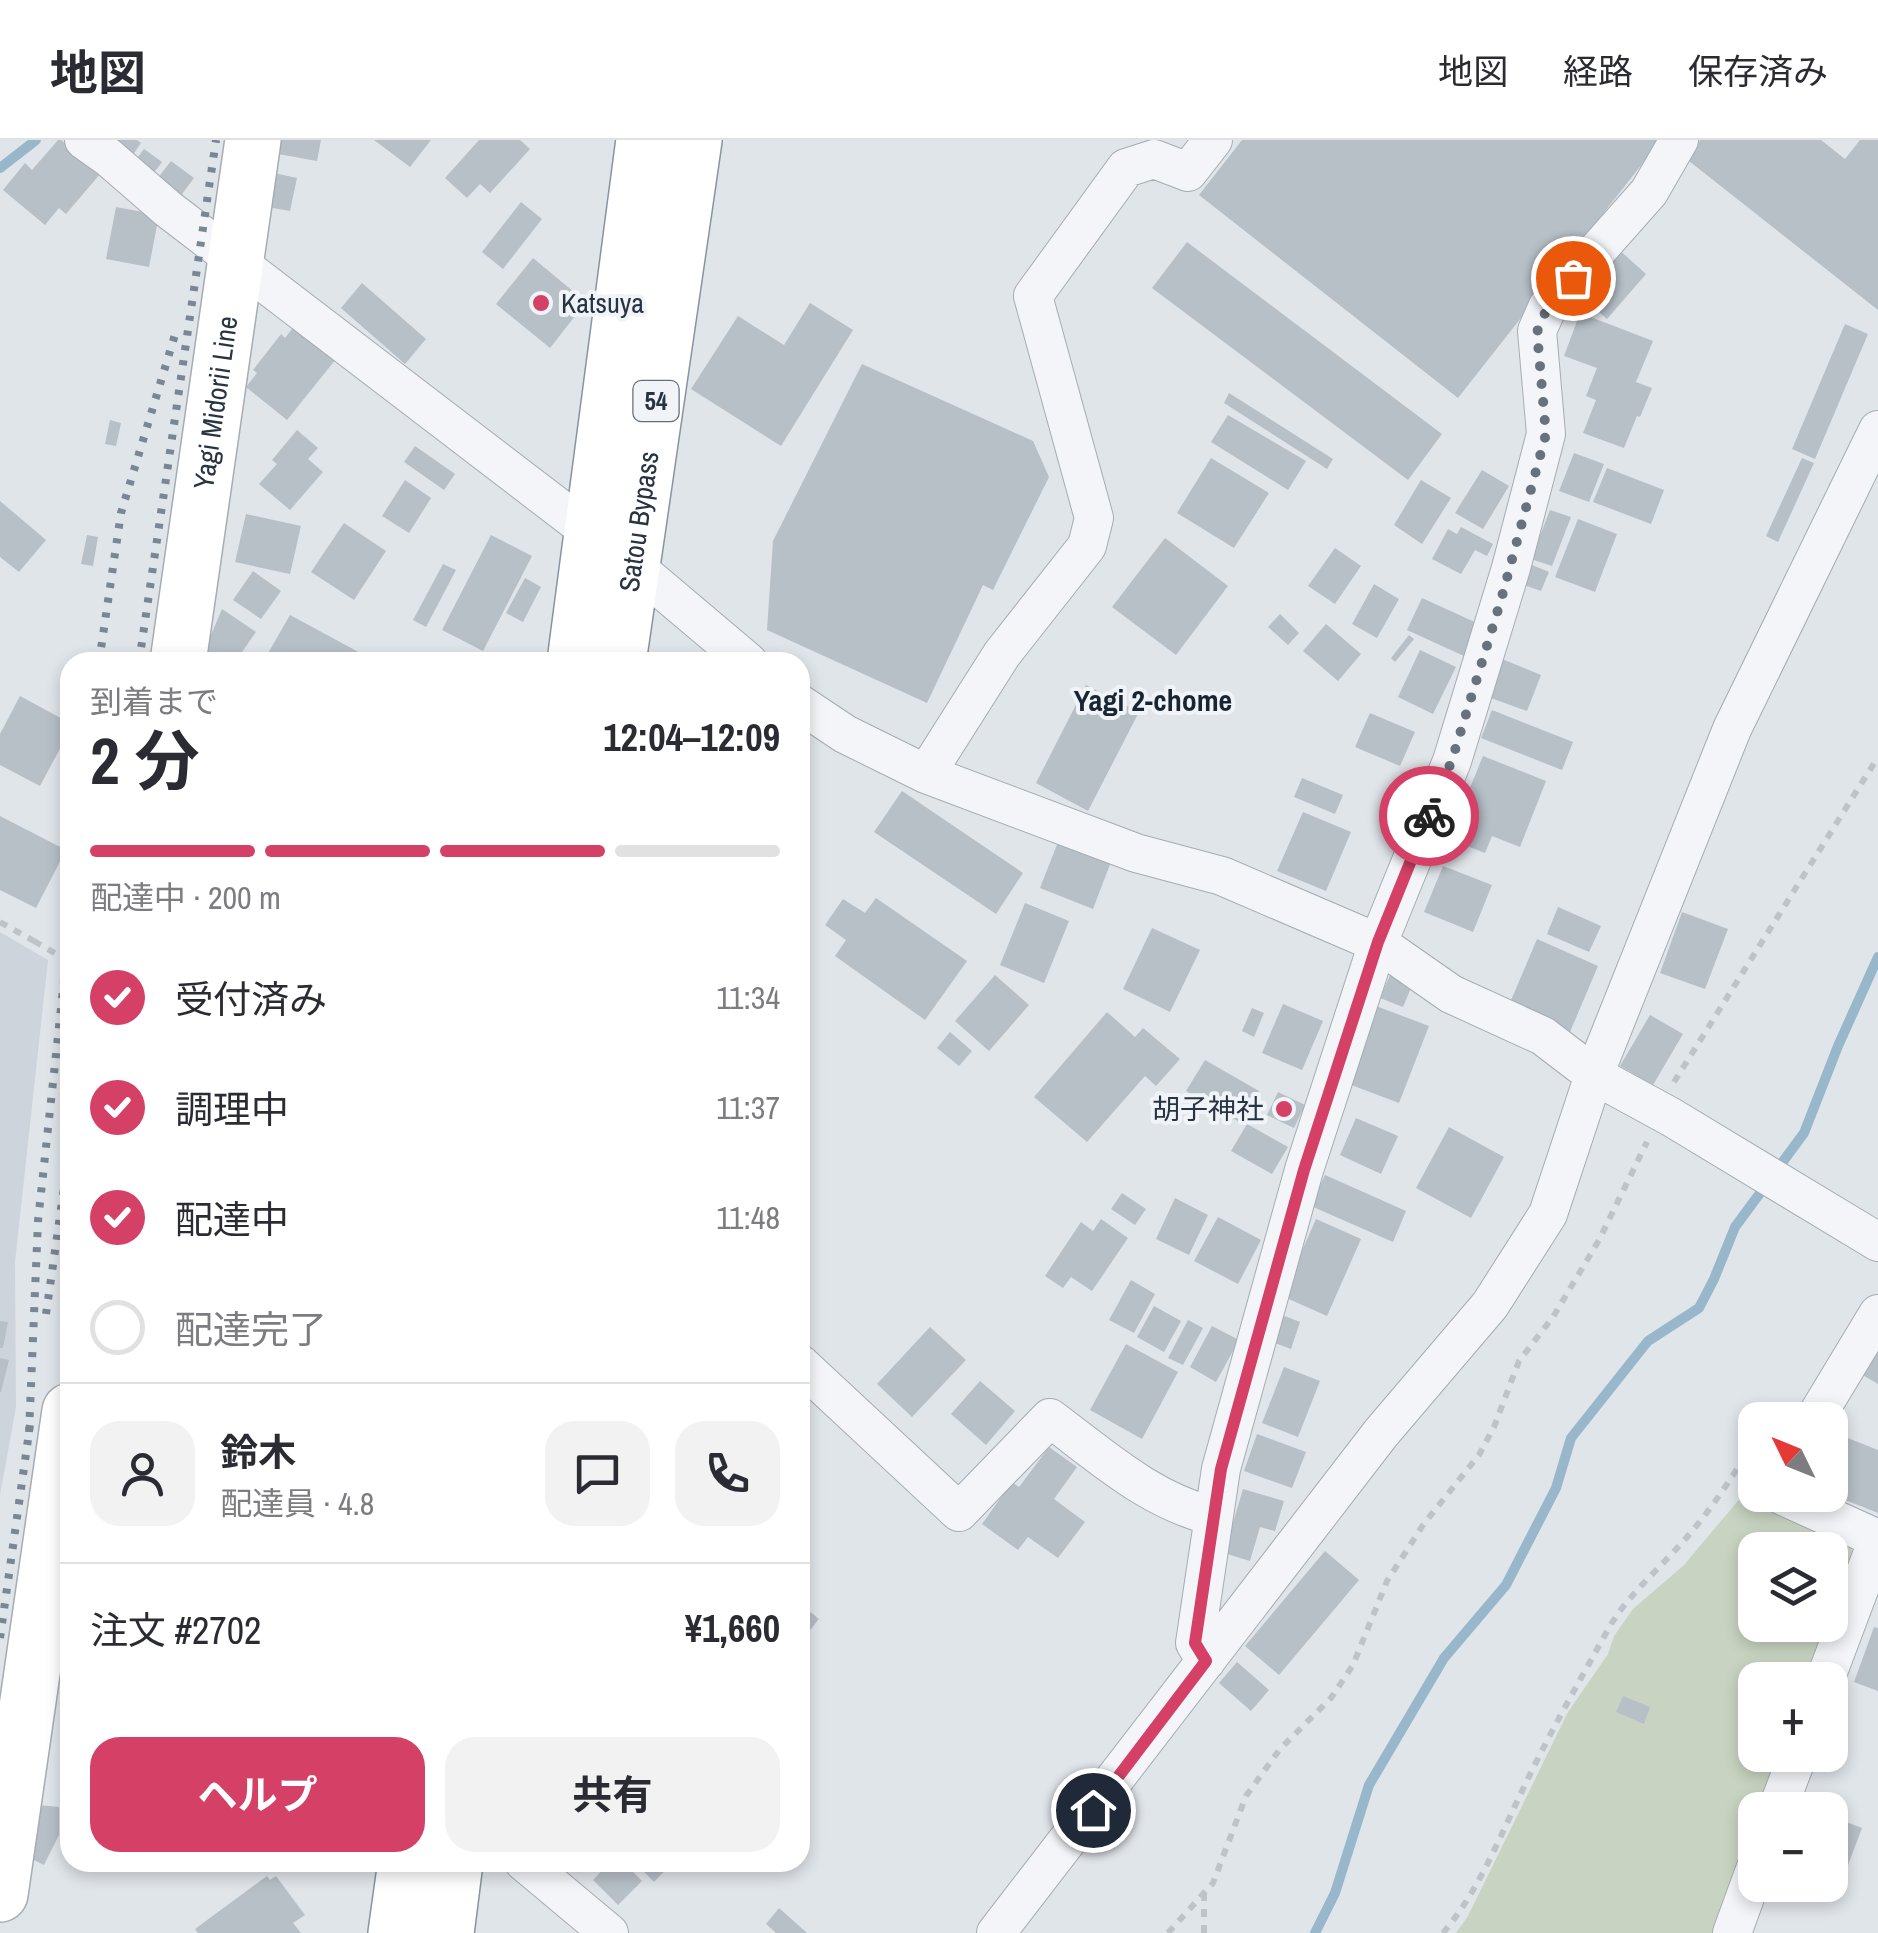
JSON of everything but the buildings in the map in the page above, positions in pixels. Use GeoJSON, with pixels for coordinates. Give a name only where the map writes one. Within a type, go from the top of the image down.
{"type":"FeatureCollection","features":[{"type":"Feature","properties":{"kind":"main road","name":"Yagi Midorii Line"},"geometry":{"type":"LineString","coordinates":[[179,652],[253,140]]}},
{"type":"Feature","properties":{"kind":"main road","name":"Satou Bypass"},"geometry":{"type":"LineString","coordinates":[[617,652],[612,550],[644,140]]}},
{"type":"Feature","properties":{"kind":"main road","name":"Satou Bypass"},"geometry":{"type":"LineString","coordinates":[[578,652],[612,550],[694,140]]}},
{"type":"Feature","properties":{"kind":"main road"},"geometry":{"type":"LineString","coordinates":[[0,1894],[60,1484]]}},
{"type":"Feature","properties":{"kind":"main road"},"geometry":{"type":"LineString","coordinates":[[396,1933],[405,1872]]}},
{"type":"Feature","properties":{"kind":"main road"},"geometry":{"type":"LineString","coordinates":[[446,1933],[454,1872]]}},
{"type":"Feature","properties":{"kind":"street"},"geometry":{"type":"LineString","coordinates":[[84,140],[612,550],[736,652]]}},
{"type":"Feature","properties":{"kind":"street"},"geometry":{"type":"LineString","coordinates":[[926,774],[1002,654],[1087,546],[1094,518],[1033,296],[1142,150],[1188,172],[1213,140]]}},
{"type":"Feature","properties":{"kind":"street"},"geometry":{"type":"LineString","coordinates":[[1206,1661],[1195,1643],[1221,1469],[1304,1170],[1378,942],[1452,760],[1511,568],[1546,434],[1537,332],[1548,306],[1649,192],[1679,140]]}},
{"type":"Feature","properties":{"kind":"street"},"geometry":{"type":"LineString","coordinates":[[996,1933],[1382,1433],[1490,1305],[1548,1214],[1594,1075],[1732,729],[1878,430]]}},
{"type":"Feature","properties":{"kind":"street"},"geometry":{"type":"LineString","coordinates":[[810,711],[845,734],[926,774],[1136,853],[1222,876],[1378,942],[1451,994],[1543,1036],[1594,1075],[1878,1242]]}},
{"type":"Feature","properties":{"kind":"street"},"geometry":{"type":"LineString","coordinates":[[1825,1402],[1878,1314]]}},
{"type":"Feature","properties":{"kind":"street"},"geometry":{"type":"LineString","coordinates":[[810,1373],[959,1512],[1050,1418],[1140,1485],[1214,1516]]}},
{"type":"Feature","properties":{"kind":"street"},"geometry":{"type":"LineString","coordinates":[[1818,1512],[1878,1539],[1833,1662]]}},
{"type":"Feature","properties":{"kind":"street"},"geometry":{"type":"LineString","coordinates":[[536,1872],[609,1933]]}},
{"type":"Feature","properties":{"kind":"street"},"geometry":{"type":"LineString","coordinates":[[1732,1933],[1743,1902]]}},
{"type":"Feature","properties":{"kind":"path"},"geometry":{"type":"LineString","coordinates":[[1168,1933],[1213,1883],[1246,1796],[1280,1749],[1330,1698],[1353,1665],[1387,1581],[1423,1525],[1479,1456],[1494,1428],[1519,1360],[1553,1317],[1600,1240],[1663,1115],[1878,757]]}},
{"type":"Feature","properties":{"kind":"path"},"geometry":{"type":"LineString","coordinates":[[0,922],[60,956]]}},
{"type":"Feature","properties":{"kind":"path"},"geometry":{"type":"LineString","coordinates":[[1443,1933],[1484,1868],[1562,1710],[1607,1631],[1625,1604],[1682,1543],[1738,1466]]}},
{"type":"Feature","properties":{"kind":"path"},"geometry":{"type":"LineString","coordinates":[[1204,1892],[1204,1933]]}},
{"type":"Feature","properties":{"kind":"shaded area"},"geometry":{"type":"Polygon","coordinates":[[[0,932],[48,960],[15,1262],[16,1407],[0,1495],[0,932]]]}},
{"type":"Feature","properties":{"kind":"green space"},"geometry":{"type":"Polygon","coordinates":[[[1738,1501],[1738,1512],[1781,1512],[1830,1532],[1738,1532],[1738,1642],[1822,1642],[1815,1662],[1738,1662],[1738,1772],[1774,1772],[1767,1792],[1738,1792],[1738,1870],[1715,1933],[1456,1933],[1468,1916],[1568,1712],[1608,1654],[1614,1636],[1633,1609],[1684,1565],[1738,1501]]]}},
{"type":"Feature","properties":{"kind":"green space"},"geometry":{"type":"Polygon","coordinates":[[[1848,1541],[1854,1556],[1848,1572],[1848,1541]]]}},
{"type":"Feature","properties":{"kind":"waterway"},"geometry":{"type":"LineString","coordinates":[[0,168],[36,140]]}},
{"type":"Feature","properties":{"kind":"waterway"},"geometry":{"type":"LineString","coordinates":[[1776,1171],[1804,1133],[1878,957]]}},
{"type":"Feature","properties":{"kind":"waterway"},"geometry":{"type":"LineString","coordinates":[[1315,1933],[1335,1893],[1369,1785],[1444,1658],[1506,1585],[1556,1488],[1571,1438],[1648,1341],[1699,1308],[1735,1227],[1766,1185]]}},
{"type":"Feature","properties":{"kind":"railway"},"geometry":{"type":"LineString","coordinates":[[140,652],[216,140]]}},
{"type":"Feature","properties":{"kind":"railway"},"geometry":{"type":"LineString","coordinates":[[100,652],[121,513],[177,328]]}},
{"type":"Feature","properties":{"kind":"railway"},"geometry":{"type":"LineString","coordinates":[[29,1432],[38,1221],[60,1018]]}},
{"type":"Feature","properties":{"kind":"railway"},"geometry":{"type":"LineString","coordinates":[[46,1314],[60,1216]]}},
{"type":"Feature","properties":{"kind":"railway"},"geometry":{"type":"LineString","coordinates":[[0,1638],[31,1418]]}},
{"type":"Feature","properties":{"kind":"way so far"},"geometry":{"type":"LineString","coordinates":[[1429,816],[1452,760],[1511,568],[1546,434],[1537,332],[1548,306],[1573,278]]}},
{"type":"Feature","properties":{"kind":"place","name":"Katsuya"},"geometry":{"type":"Point","coordinates":[541,303]}},
{"type":"Feature","properties":{"kind":"place","name":"胡子神社"},"geometry":{"type":"Point","coordinates":[1284,1109]}},
{"type":"Feature","properties":{"kind":"district","name":"Yagi 2-chome"},"geometry":{"type":"Point","coordinates":[1153,701]}},
{"type":"Feature","properties":{"kind":"route"},"geometry":{"type":"LineString","coordinates":[[1093,1810],[1206,1661],[1195,1643],[1221,1469],[1304,1170],[1378,942],[1429,816]]}}]}
